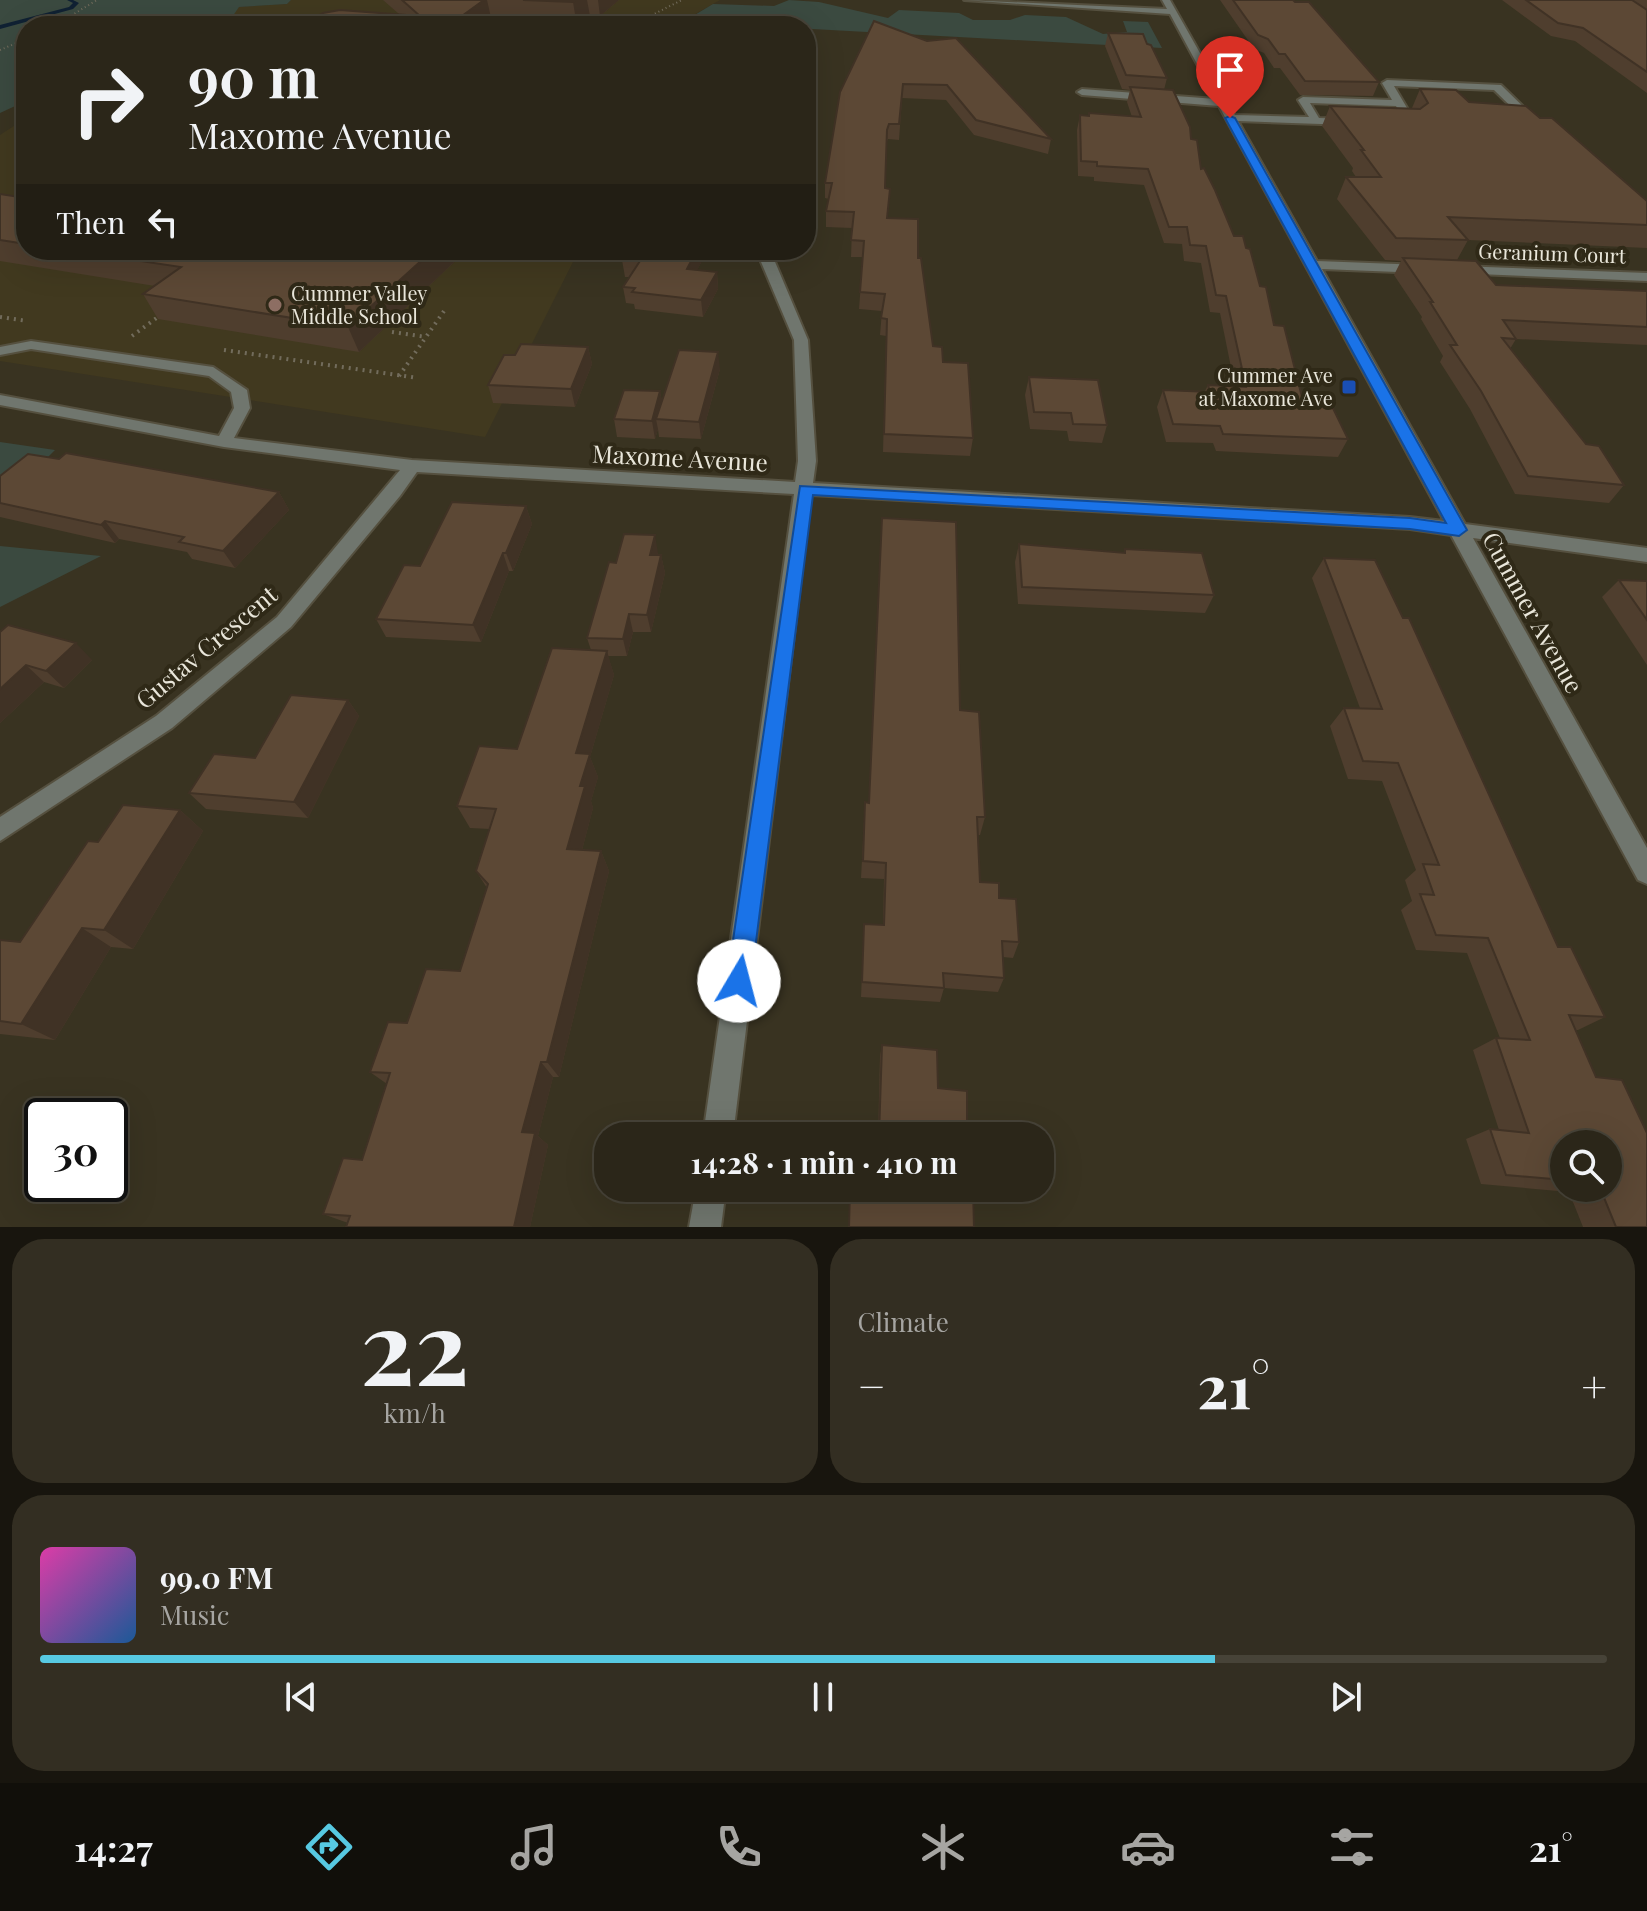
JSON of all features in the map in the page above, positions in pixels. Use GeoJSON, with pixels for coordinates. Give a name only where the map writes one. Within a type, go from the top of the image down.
{"type":"FeatureCollection","features":[{"type":"Feature","properties":{"kind":"street"},"geometry":{"type":"LineString","coordinates":[[968,0],[1169,6]]}},
{"type":"Feature","properties":{"kind":"street","name":"Cummer Avenue"},"geometry":{"type":"LineString","coordinates":[[1169,6],[1647,872]]}},
{"type":"Feature","properties":{"kind":"street"},"geometry":{"type":"LineString","coordinates":[[1395,123],[1411,123],[1387,83],[1497,87],[1542,131]]}},
{"type":"Feature","properties":{"kind":"street"},"geometry":{"type":"LineString","coordinates":[[1441,85],[1451,96]]}},
{"type":"Feature","properties":{"kind":"street"},"geometry":{"type":"LineString","coordinates":[[1082,92],[1316,121],[1364,122]]}},
{"type":"Feature","properties":{"kind":"street"},"geometry":{"type":"LineString","coordinates":[[1316,121],[1303,100],[1399,103]]}},
{"type":"Feature","properties":{"kind":"street"},"geometry":{"type":"LineString","coordinates":[[1518,121],[1533,121]]}},
{"type":"Feature","properties":{"kind":"street"},"geometry":{"type":"LineString","coordinates":[[720,1122],[807,461],[801,340],[767,260]]}},
{"type":"Feature","properties":{"kind":"street"},"geometry":{"type":"LineString","coordinates":[[1311,265],[1434,269]]}},
{"type":"Feature","properties":{"kind":"street","name":"Geranium Court"},"geometry":{"type":"LineString","coordinates":[[1449,270],[1647,277]]}},
{"type":"Feature","properties":{"kind":"street"},"geometry":{"type":"LineString","coordinates":[[0,351],[31,345],[213,372],[239,390],[241,399],[242,408],[224,442]]}},
{"type":"Feature","properties":{"kind":"street","name":"Maxome Avenue"},"geometry":{"type":"LineString","coordinates":[[0,400],[224,442],[412,466],[1394,522],[1647,555]]}},
{"type":"Feature","properties":{"kind":"street","name":"Gustav Crescent"},"geometry":{"type":"LineString","coordinates":[[0,830],[164,722],[284,622],[394,492],[412,466]]}},
{"type":"Feature","properties":{"kind":"street"},"geometry":{"type":"LineString","coordinates":[[705,1227],[709,1202]]}},
{"type":"Feature","properties":{"kind":"path"},"geometry":{"type":"LineString","coordinates":[[74,16],[97,0]]}},
{"type":"Feature","properties":{"kind":"path"},"geometry":{"type":"LineString","coordinates":[[650,16],[682,0]]}},
{"type":"Feature","properties":{"kind":"path"},"geometry":{"type":"LineString","coordinates":[[148,338],[132,336],[167,310]]}},
{"type":"Feature","properties":{"kind":"path"},"geometry":{"type":"LineString","coordinates":[[399,376],[444,311]]}},
{"type":"Feature","properties":{"kind":"path"},"geometry":{"type":"LineString","coordinates":[[0,317],[40,323]]}},
{"type":"Feature","properties":{"kind":"path"},"geometry":{"type":"LineString","coordinates":[[392,332],[426,337]]}},
{"type":"Feature","properties":{"kind":"path"},"geometry":{"type":"LineString","coordinates":[[211,348],[418,378]]}},
{"type":"Feature","properties":{"kind":"shaded area"},"geometry":{"type":"Polygon","coordinates":[[[291,0],[720,0],[692,16],[232,16],[238,7],[287,4],[291,0]]]}},
{"type":"Feature","properties":{"kind":"shaded area","name":"Cummer Valley Middle School"},"geometry":{"type":"Polygon","coordinates":[[[16,125],[16,260],[574,260],[485,437],[0,361],[0,135],[16,125]]]}},
{"type":"Feature","properties":{"kind":"green space"},"geometry":{"type":"Polygon","coordinates":[[[0,0],[291,0],[287,4],[239,7],[233,16],[16,16],[16,106],[0,113],[0,0]]]}},
{"type":"Feature","properties":{"kind":"green space"},"geometry":{"type":"Polygon","coordinates":[[[789,0],[819,2],[888,18],[899,10],[959,13],[973,20],[1010,20],[1025,15],[1066,17],[1103,34],[1127,32],[1123,21],[1148,22],[1162,48],[816,29],[816,16],[693,16],[713,4],[774,6],[789,0]]]}},
{"type":"Feature","properties":{"kind":"green space"},"geometry":{"type":"Polygon","coordinates":[[[0,442],[55,450],[0,505],[0,442]]]}},
{"type":"Feature","properties":{"kind":"green space"},"geometry":{"type":"Polygon","coordinates":[[[0,546],[101,556],[0,607],[0,546]]]}},
{"type":"Feature","properties":{"kind":"building"},"geometry":{"type":"Polygon","coordinates":[[[402,0],[484,0],[462,16],[420,16],[402,0]]]}},
{"type":"Feature","properties":{"kind":"building"},"geometry":{"type":"Polygon","coordinates":[[[523,0],[576,0],[573,2],[523,0]]]}},
{"type":"Feature","properties":{"kind":"building"},"geometry":{"type":"Polygon","coordinates":[[[1233,0],[1309,2],[1379,82],[1305,81],[1285,54],[1279,54],[1268,39],[1258,35],[1233,0]]]}},
{"type":"Feature","properties":{"kind":"building"},"geometry":{"type":"Polygon","coordinates":[[[1526,0],[1632,0],[1647,10],[1647,72],[1583,28],[1558,23],[1526,0]]]}},
{"type":"Feature","properties":{"kind":"building"},"geometry":{"type":"Polygon","coordinates":[[[340,10],[420,16],[318,16],[340,10]]]}},
{"type":"Feature","properties":{"kind":"building"},"geometry":{"type":"Polygon","coordinates":[[[874,21],[927,41],[956,38],[1051,139],[976,120],[947,85],[903,84],[899,124],[889,124],[887,130],[885,188],[890,189],[887,218],[918,219],[918,258],[921,258],[933,346],[942,347],[943,362],[968,363],[973,438],[884,434],[887,319],[881,318],[885,294],[860,292],[864,241],[851,240],[854,212],[826,211],[832,183],[825,183],[840,92],[874,21]]]}},
{"type":"Feature","properties":{"kind":"building"},"geometry":{"type":"Polygon","coordinates":[[[1108,33],[1143,34],[1167,78],[1126,75],[1108,33]]]}},
{"type":"Feature","properties":{"kind":"building"},"geometry":{"type":"Polygon","coordinates":[[[1130,87],[1173,90],[1190,127],[1191,139],[1197,140],[1201,169],[1204,168],[1215,190],[1234,236],[1243,236],[1246,248],[1250,249],[1260,286],[1266,287],[1274,325],[1284,326],[1302,397],[1328,398],[1348,439],[1223,434],[1220,426],[1173,424],[1163,390],[1210,392],[1208,385],[1246,387],[1226,296],[1216,295],[1206,246],[1190,245],[1187,227],[1169,227],[1148,169],[1097,166],[1097,162],[1081,161],[1080,115],[1141,117],[1130,87]]]}},
{"type":"Feature","properties":{"kind":"building"},"geometry":{"type":"Polygon","coordinates":[[[1420,89],[1456,90],[1469,102],[1526,106],[1540,118],[1552,118],[1647,201],[1647,225],[1448,217],[1468,240],[1396,238],[1346,177],[1381,177],[1330,106],[1420,109],[1428,103],[1420,89]]]}},
{"type":"Feature","properties":{"kind":"building"},"geometry":{"type":"Polygon","coordinates":[[[0,194],[16,196],[16,242],[0,240],[0,194]]]}},
{"type":"Feature","properties":{"kind":"building"},"geometry":{"type":"Polygon","coordinates":[[[1403,258],[1476,261],[1496,285],[1647,291],[1647,327],[1503,320],[1516,339],[1502,338],[1586,444],[1599,446],[1624,485],[1528,476],[1481,391],[1450,345],[1457,345],[1430,302],[1433,302],[1403,258]]]}},
{"type":"Feature","properties":{"kind":"building"},"geometry":{"type":"Polygon","coordinates":[[[134,260],[422,260],[348,327],[143,294],[181,267],[134,260]]]}},
{"type":"Feature","properties":{"kind":"building"},"geometry":{"type":"Polygon","coordinates":[[[622,260],[692,260],[687,269],[717,272],[701,300],[632,292],[635,288],[623,287],[640,261],[622,260]]]}},
{"type":"Feature","properties":{"kind":"building"},"geometry":{"type":"Polygon","coordinates":[[[521,344],[588,347],[571,389],[488,385],[504,355],[515,355],[521,344]]]}},
{"type":"Feature","properties":{"kind":"building"},"geometry":{"type":"Polygon","coordinates":[[[679,350],[718,352],[699,422],[656,419],[679,350]]]}},
{"type":"Feature","properties":{"kind":"building"},"geometry":{"type":"Polygon","coordinates":[[[1029,377],[1098,380],[1107,425],[1073,424],[1071,413],[1034,412],[1029,377]]]}},
{"type":"Feature","properties":{"kind":"building"},"geometry":{"type":"Polygon","coordinates":[[[624,390],[660,391],[652,421],[614,419],[624,390]]]}},
{"type":"Feature","properties":{"kind":"building"},"geometry":{"type":"Polygon","coordinates":[[[66,453],[279,492],[223,551],[179,542],[184,537],[105,521],[101,525],[0,503],[0,476],[28,454],[59,459],[66,453]]]}},
{"type":"Feature","properties":{"kind":"building"},"geometry":{"type":"Polygon","coordinates":[[[452,502],[526,506],[473,625],[376,619],[404,565],[420,566],[452,502]]]}},
{"type":"Feature","properties":{"kind":"building"},"geometry":{"type":"Polygon","coordinates":[[[882,518],[956,522],[960,710],[979,712],[985,817],[977,817],[980,882],[999,883],[999,898],[1016,899],[1019,942],[1002,941],[1004,978],[943,973],[944,988],[862,982],[864,924],[884,925],[886,863],[863,861],[865,802],[869,803],[882,518]]]}},
{"type":"Feature","properties":{"kind":"building"},"geometry":{"type":"Polygon","coordinates":[[[624,534],[655,535],[650,555],[661,555],[647,615],[629,614],[623,639],[587,638],[609,562],[616,563],[624,534]]]}},
{"type":"Feature","properties":{"kind":"building"},"geometry":{"type":"Polygon","coordinates":[[[1019,544],[1125,553],[1125,549],[1202,553],[1214,595],[1022,587],[1019,544]]]}},
{"type":"Feature","properties":{"kind":"building"},"geometry":{"type":"Polygon","coordinates":[[[1324,558],[1375,560],[1403,618],[1409,618],[1558,947],[1571,947],[1605,1017],[1569,1015],[1596,1077],[1622,1080],[1647,1133],[1647,1227],[1616,1227],[1606,1202],[1622,1202],[1622,1130],[1550,1130],[1550,1179],[1506,1175],[1490,1129],[1529,1133],[1496,1038],[1530,1040],[1488,938],[1436,935],[1420,894],[1434,895],[1423,864],[1439,865],[1398,763],[1363,761],[1344,708],[1382,709],[1324,558]]]}},
{"type":"Feature","properties":{"kind":"building"},"geometry":{"type":"Polygon","coordinates":[[[1619,580],[1647,581],[1647,620],[1619,580]]]}},
{"type":"Feature","properties":{"kind":"building"},"geometry":{"type":"Polygon","coordinates":[[[8,625],[76,643],[46,671],[26,665],[0,689],[0,632],[8,625]]]}},
{"type":"Feature","properties":{"kind":"building"},"geometry":{"type":"Polygon","coordinates":[[[552,648],[607,651],[576,753],[590,754],[580,786],[585,786],[567,849],[601,851],[547,1062],[541,1062],[522,1132],[535,1133],[514,1227],[346,1227],[350,1216],[323,1214],[343,1158],[362,1160],[390,1073],[370,1072],[388,1022],[407,1023],[426,969],[460,971],[488,884],[476,871],[496,809],[457,806],[479,746],[517,749],[552,648]]]}},
{"type":"Feature","properties":{"kind":"building"},"geometry":{"type":"Polygon","coordinates":[[[291,695],[348,700],[294,802],[189,793],[214,754],[255,758],[291,695]]]}},
{"type":"Feature","properties":{"kind":"building"},"geometry":{"type":"Polygon","coordinates":[[[123,805],[180,810],[104,930],[82,928],[21,1024],[0,1021],[0,940],[20,942],[88,841],[98,842],[123,805]]]}},
{"type":"Feature","properties":{"kind":"building"},"geometry":{"type":"Polygon","coordinates":[[[882,1045],[937,1050],[938,1088],[967,1091],[967,1122],[879,1122],[882,1045]]]}},
{"type":"Feature","properties":{"kind":"building"},"geometry":{"type":"Polygon","coordinates":[[[850,1202],[973,1202],[974,1227],[849,1227],[850,1202]]]}},
{"type":"Feature","properties":{"kind":"waterway"},"geometry":{"type":"LineString","coordinates":[[41,16],[71,8],[76,3],[69,0]]}},
{"type":"Feature","properties":{"kind":"waterway"},"geometry":{"type":"LineString","coordinates":[[0,27],[16,23]]}},
{"type":"Feature","properties":{"kind":"place","name":"Cummer Valley Middle School"},"geometry":{"type":"Point","coordinates":[275,305]}},
{"type":"Feature","properties":{"kind":"place","name":"Cummer Ave at Maxome Ave"},"geometry":{"type":"Point","coordinates":[1349,387]}},
{"type":"Feature","properties":{"kind":"route"},"geometry":{"type":"LineString","coordinates":[[739,981],[805,490],[1410,523],[1459,530],[1230,118]]}}]}
